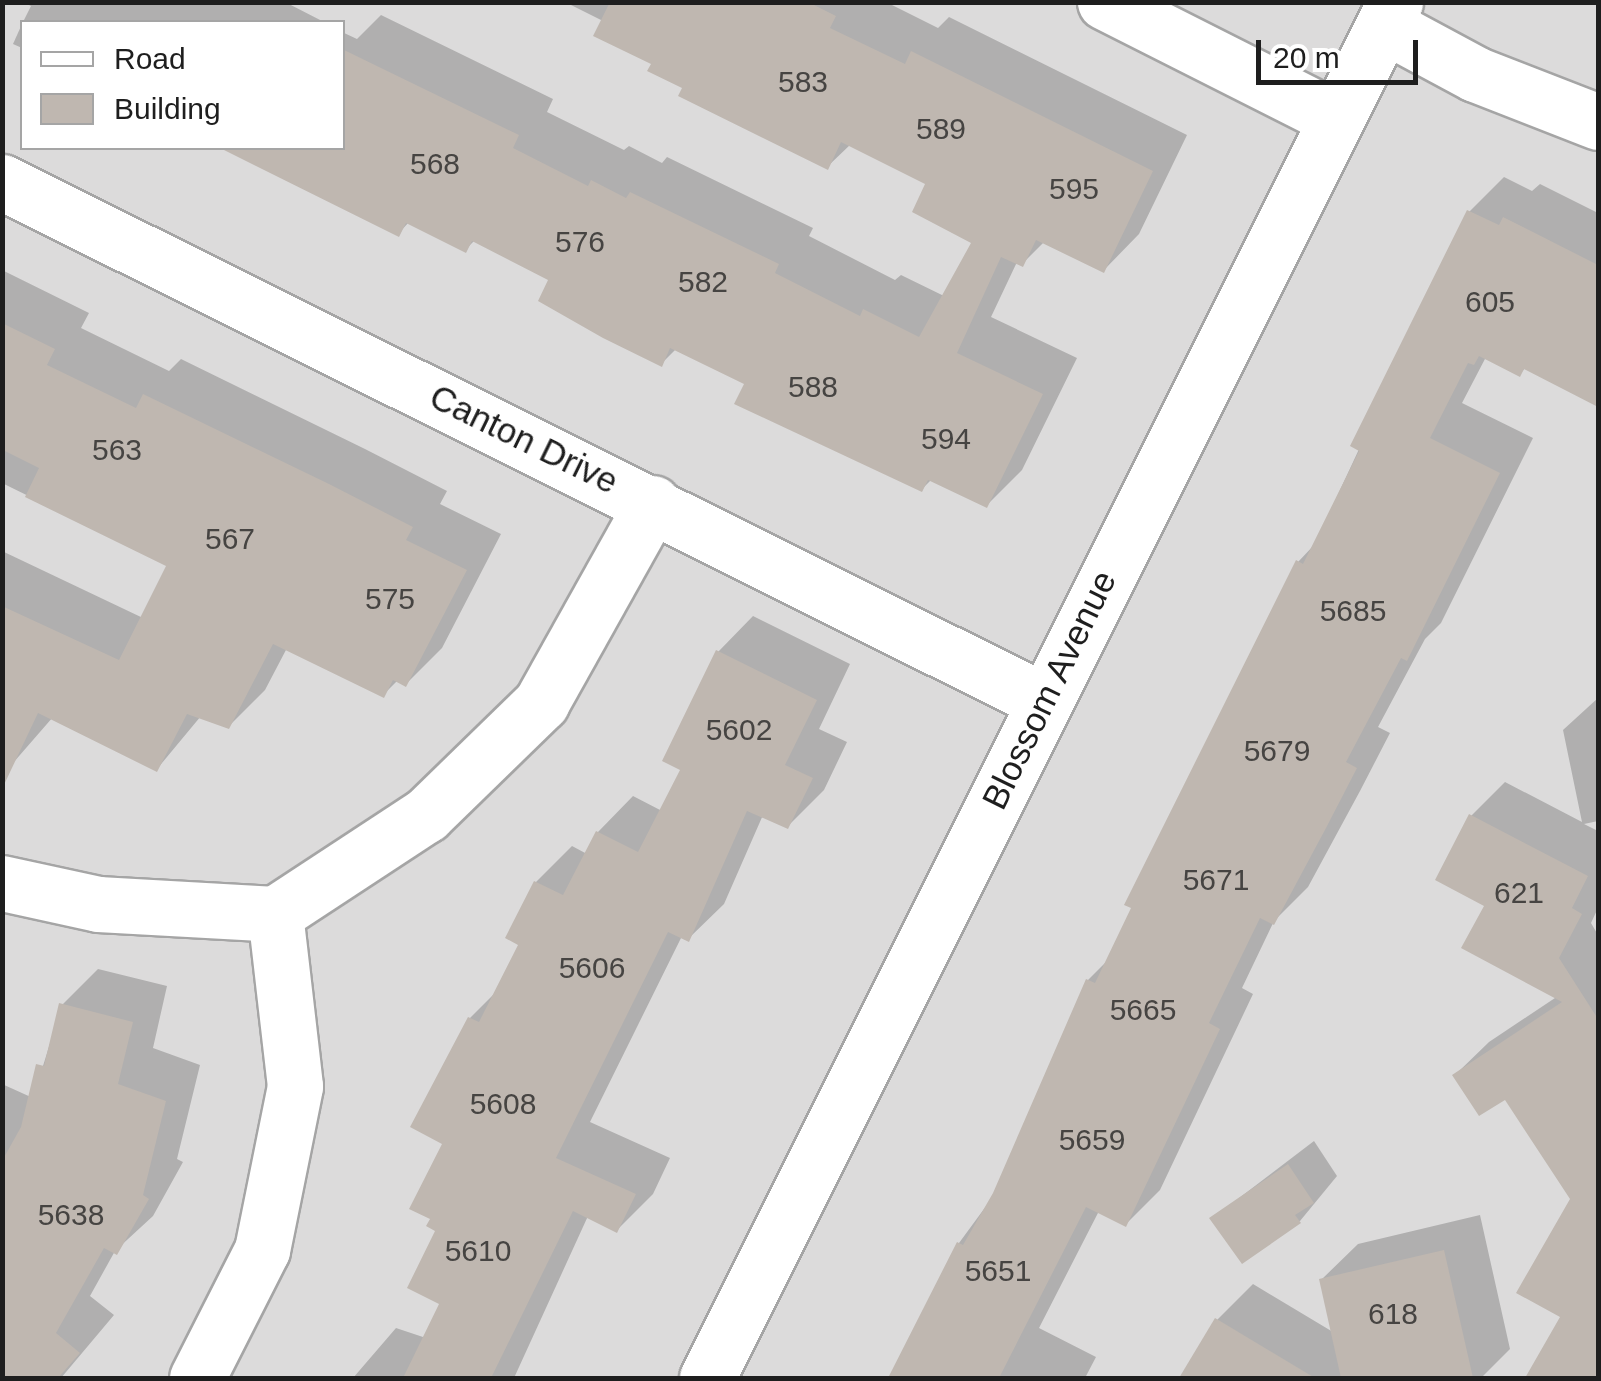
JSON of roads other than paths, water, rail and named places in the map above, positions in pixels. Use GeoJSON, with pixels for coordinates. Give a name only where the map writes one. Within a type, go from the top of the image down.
{"type":"FeatureCollection","features":[{"type":"Feature","properties":{"kind":"street"},"geometry":{"type":"LineString","coordinates":[[1105,2],[1335,118]]}},
{"type":"Feature","properties":{"kind":"street"},"geometry":{"type":"LineString","coordinates":[[1389,14],[1475,74],[1598,122]]}},
{"type":"Feature","properties":{"kind":"street","name":"Blossom Avenue"},"geometry":{"type":"LineString","coordinates":[[707,1378],[1389,14]]}},
{"type":"Feature","properties":{"kind":"street","name":"Canton Drive"},"geometry":{"type":"LineString","coordinates":[[2,182],[1044,701]]}},
{"type":"Feature","properties":{"kind":"street"},"geometry":{"type":"LineString","coordinates":[[2,884],[98,904],[276,914],[426,814],[541,703],[653,503]]}},
{"type":"Feature","properties":{"kind":"street"},"geometry":{"type":"LineString","coordinates":[[198,1378],[262,1250],[296,1086],[276,914]]}}]}
